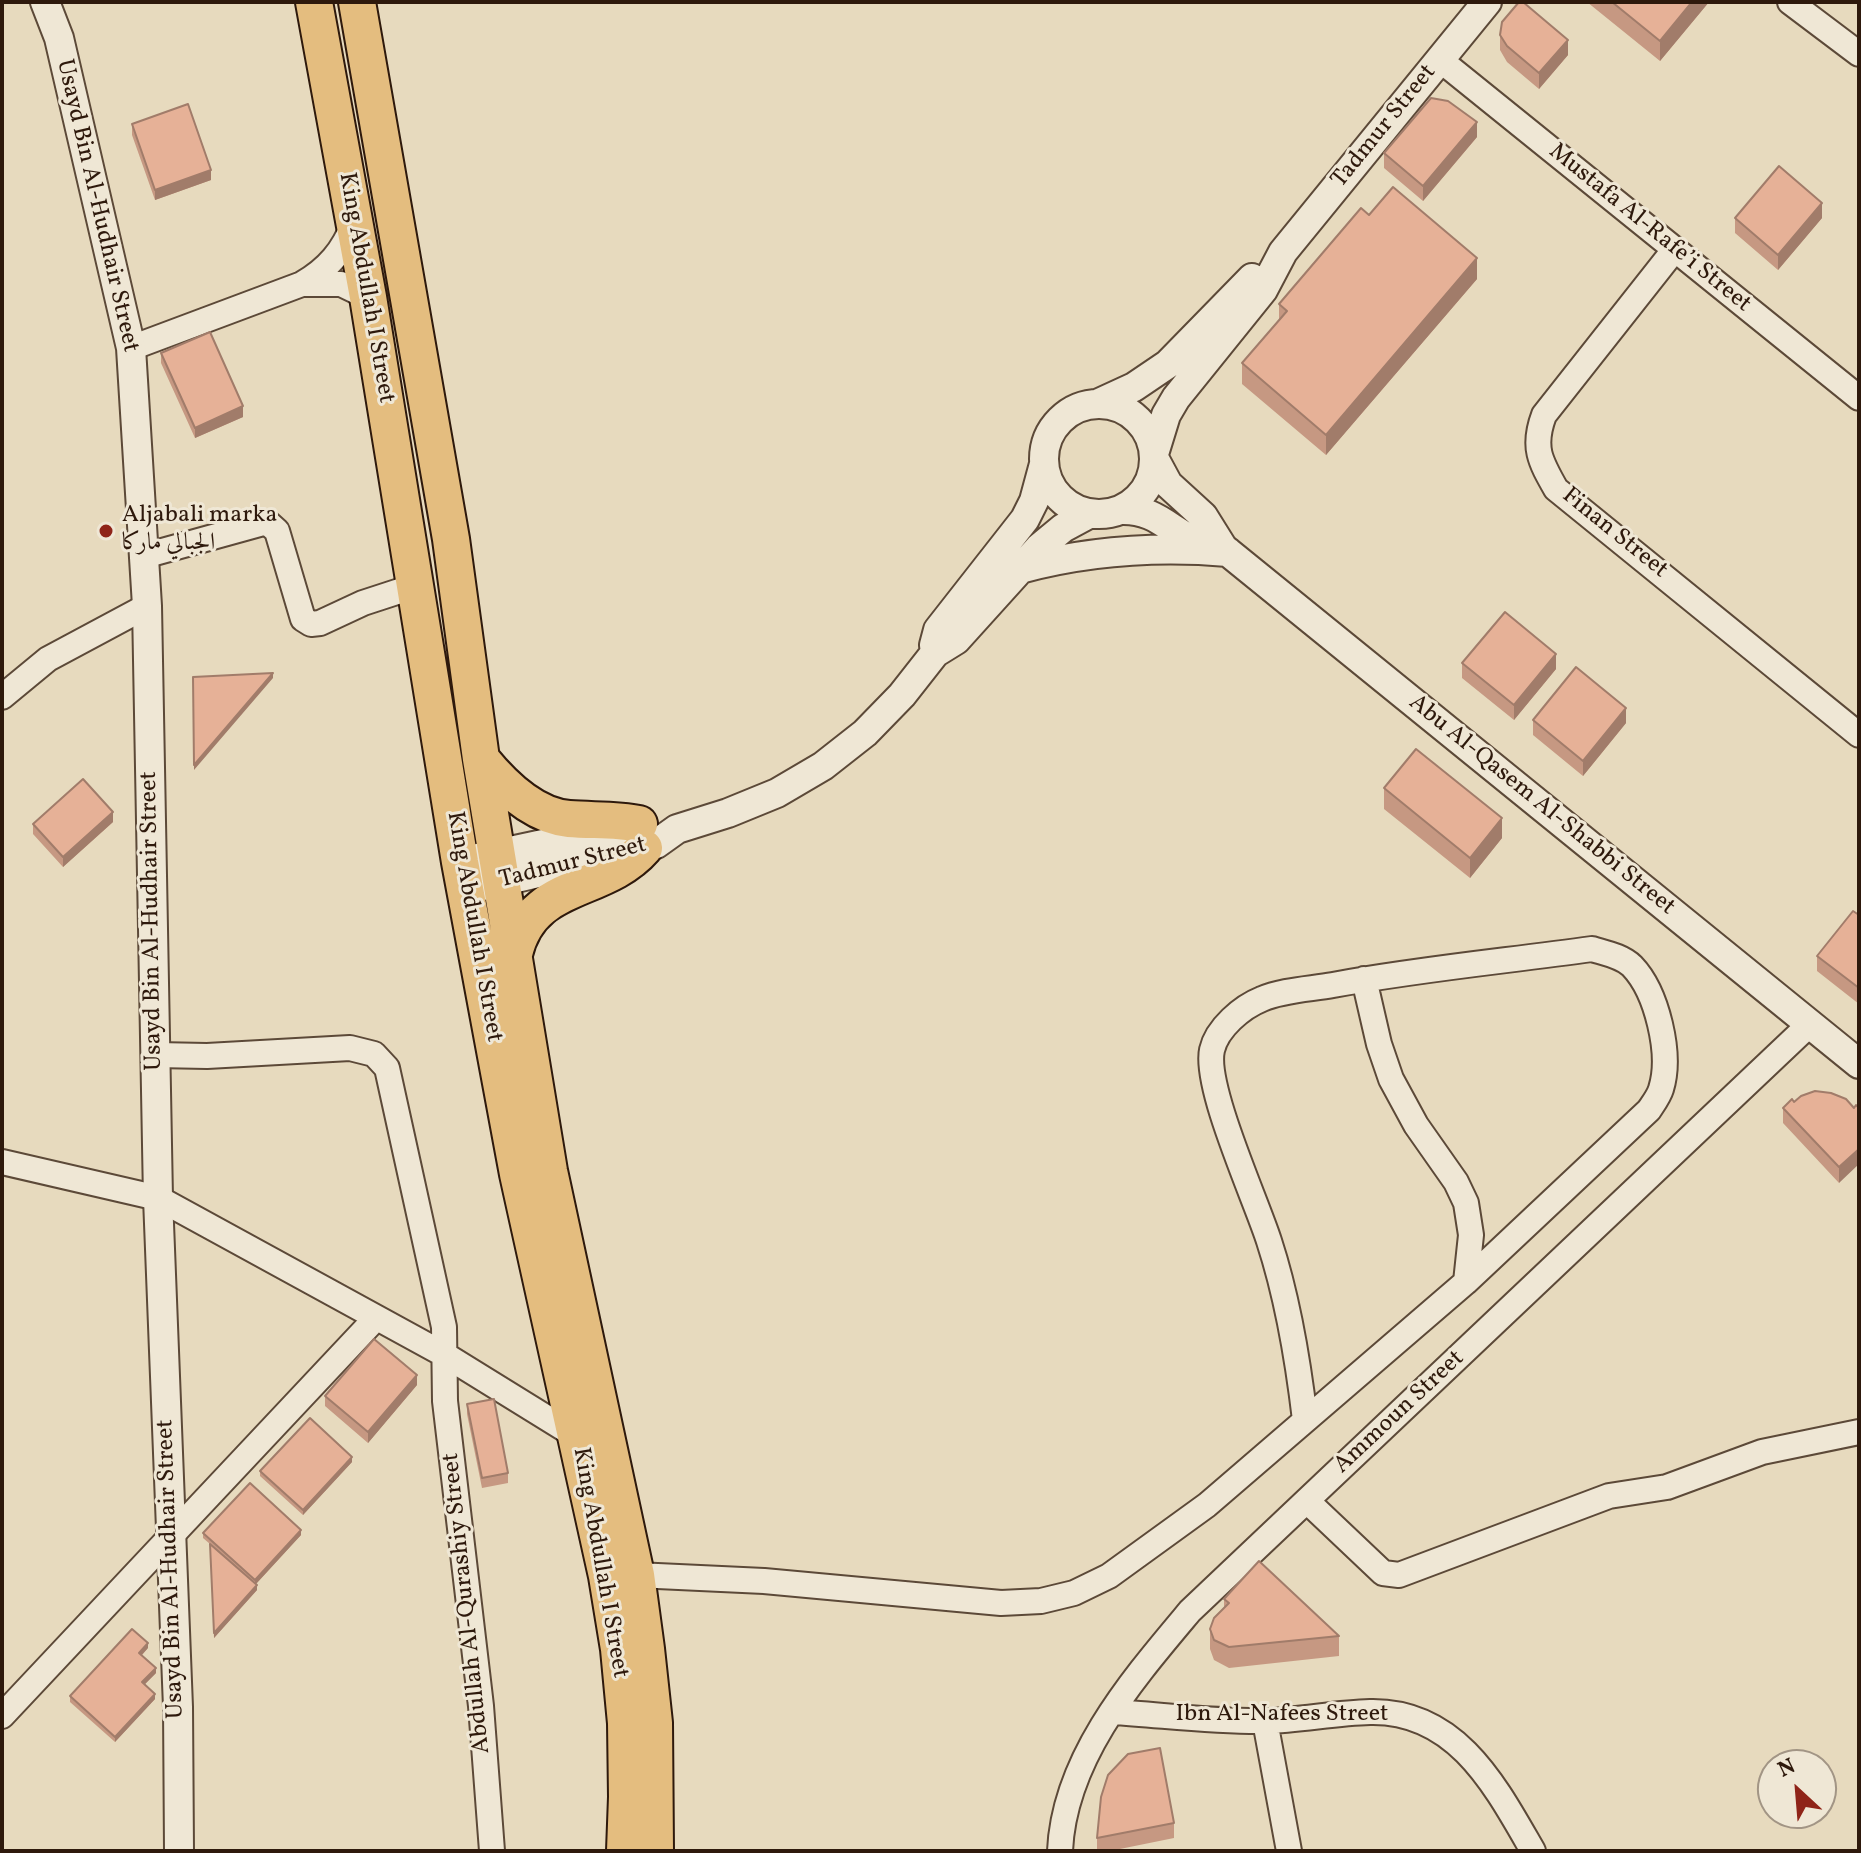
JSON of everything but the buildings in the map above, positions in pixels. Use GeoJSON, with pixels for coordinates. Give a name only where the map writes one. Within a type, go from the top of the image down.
{"type":"FeatureCollection","features":[{"type":"Feature","properties":{"kind":"main road","name":"King Abdullah I Street"},"geometry":{"type":"LineString","coordinates":[[314,2],[355,220],[463,876],[518,1174],[576,1436],[621,1575],[619,1649],[626,1723],[625,1851]]}},
{"type":"Feature","properties":{"kind":"main road","name":"King Abdullah I Street"},"geometry":{"type":"LineString","coordinates":[[357,2],[451,539],[481,759],[549,1171],[621,1575],[654,1723],[655,1851]]}},
{"type":"Feature","properties":{"kind":"main road"},"geometry":{"type":"LineString","coordinates":[[481,759],[505,786],[535,807],[566,819],[615,820],[642,836],[627,864],[557,896],[537,910],[522,930],[514,954]]}},
{"type":"Feature","properties":{"kind":"street","name":"Usayd Bin Al-Hudhair Street"},"geometry":{"type":"LineString","coordinates":[[45,2],[59,38],[131,348],[147,606],[158,1198],[178,1707],[179,1851]]}},
{"type":"Feature","properties":{"kind":"street","name":"Tadmur Street"},"geometry":{"type":"LineString","coordinates":[[1154,456],[1159,434],[1176,398],[1263,290],[1283,252],[1487,2]]}},
{"type":"Feature","properties":{"kind":"street"},"geometry":{"type":"LineString","coordinates":[[1790,2],[1855,41]]}},
{"type":"Feature","properties":{"kind":"street","name":"Mustafa Al-Rafe’i Street"},"geometry":{"type":"LineString","coordinates":[[1439,59],[1859,398]]}},
{"type":"Feature","properties":{"kind":"street"},"geometry":{"type":"LineString","coordinates":[[131,348],[302,284],[320,274],[341,251],[355,220]]}},
{"type":"Feature","properties":{"kind":"street","name":"Finan Street"},"geometry":{"type":"LineString","coordinates":[[1675,249],[1544,415],[1537,432],[1537,447],[1543,466],[1556,489],[1859,735]]}},
{"type":"Feature","properties":{"kind":"street","name":"Tadmur Street"},"geometry":{"type":"LineString","coordinates":[[1097,404],[1134,387],[1168,364],[1254,275],[1283,252]]}},
{"type":"Feature","properties":{"kind":"street"},"geometry":{"type":"LineString","coordinates":[[302,284],[341,284],[368,297]]}},
{"type":"Feature","properties":{"kind":"street"},"geometry":{"type":"LineString","coordinates":[[1097,404],[1114,405],[1129,412],[1141,423],[1150,438],[1154,456],[1152,474],[1145,489],[1120,510],[1105,514],[1089,514],[1061,500],[1051,488],[1044,463],[1046,440],[1055,425],[1067,413],[1097,404]]}},
{"type":"Feature","properties":{"kind":"street","name":"Abu Al-Qasem Al-Shabbi Street"},"geometry":{"type":"LineString","coordinates":[[1154,456],[1168,484],[1203,516],[1226,550],[1859,1064]]}},
{"type":"Feature","properties":{"kind":"street","name":"Tadmur Street"},"geometry":{"type":"LineString","coordinates":[[935,653],[938,630],[1025,519],[1037,492],[1044,463]]}},
{"type":"Feature","properties":{"kind":"street","name":"Abu Al-Qasem Al-Shabbi Street"},"geometry":{"type":"LineString","coordinates":[[1120,510],[1147,512],[1202,545],[1226,550]]}},
{"type":"Feature","properties":{"kind":"street","name":"Tadmur Street"},"geometry":{"type":"LineString","coordinates":[[463,876],[642,836],[656,844],[677,829],[777,793],[823,766],[865,733],[893,705],[935,653],[956,640],[1051,537],[1089,514]]}},
{"type":"Feature","properties":{"kind":"street"},"geometry":{"type":"LineString","coordinates":[[144,556],[267,522],[277,531],[303,619],[311,624],[415,586]]}},
{"type":"Feature","properties":{"kind":"street"},"geometry":{"type":"LineString","coordinates":[[1020,570],[1088,554],[1123,550],[1226,550]]}},
{"type":"Feature","properties":{"kind":"street"},"geometry":{"type":"LineString","coordinates":[[2,697],[48,659],[147,606]]}},
{"type":"Feature","properties":{"kind":"street"},"geometry":{"type":"LineString","coordinates":[[621,1575],[764,1581],[1001,1603],[1041,1601],[1074,1593],[1109,1576],[1207,1505],[1466,1282],[1649,1110],[1661,1089],[1664,1061],[1661,1024],[1646,985],[1631,965],[1592,949],[1364,979],[1263,998],[1225,1026],[1212,1049],[1212,1070],[1221,1106],[1270,1243],[1297,1357],[1305,1420]]}},
{"type":"Feature","properties":{"kind":"street"},"geometry":{"type":"LineString","coordinates":[[1364,979],[1379,1044],[1391,1079],[1416,1125],[1456,1182],[1466,1203],[1471,1235],[1466,1282]]}},
{"type":"Feature","properties":{"kind":"street","name":"Ammoun Street"},"geometry":{"type":"LineString","coordinates":[[1060,1851],[1070,1792],[1112,1712],[1156,1651],[1190,1611],[1810,1024]]}},
{"type":"Feature","properties":{"kind":"street","name":"Abdullah Al-Qurashiy Street"},"geometry":{"type":"LineString","coordinates":[[156,1055],[207,1056],[350,1048],[367,1051],[381,1061],[390,1076],[441,1313],[445,1401],[481,1706],[492,1851]]}},
{"type":"Feature","properties":{"kind":"street"},"geometry":{"type":"LineString","coordinates":[[2,1162],[158,1198],[445,1355],[576,1436]]}},
{"type":"Feature","properties":{"kind":"street"},"geometry":{"type":"LineString","coordinates":[[2,1716],[376,1318]]}},
{"type":"Feature","properties":{"kind":"street"},"geometry":{"type":"LineString","coordinates":[[1307,1501],[1383,1573],[1399,1575],[1609,1496],[1667,1487],[1762,1452],[1859,1432]]}},
{"type":"Feature","properties":{"kind":"street","name":"Ibn Al-Nafees Street"},"geometry":{"type":"LineString","coordinates":[[1112,1712],[1265,1721],[1374,1712],[1408,1718],[1439,1729],[1469,1753],[1495,1786],[1533,1851]]}},
{"type":"Feature","properties":{"kind":"street"},"geometry":{"type":"LineString","coordinates":[[1265,1721],[1289,1851]]}},
{"type":"Feature","properties":{"kind":"place","name":"Aljabali marka الجبالي ماركا"},"geometry":{"type":"Point","coordinates":[106,531]}}]}
